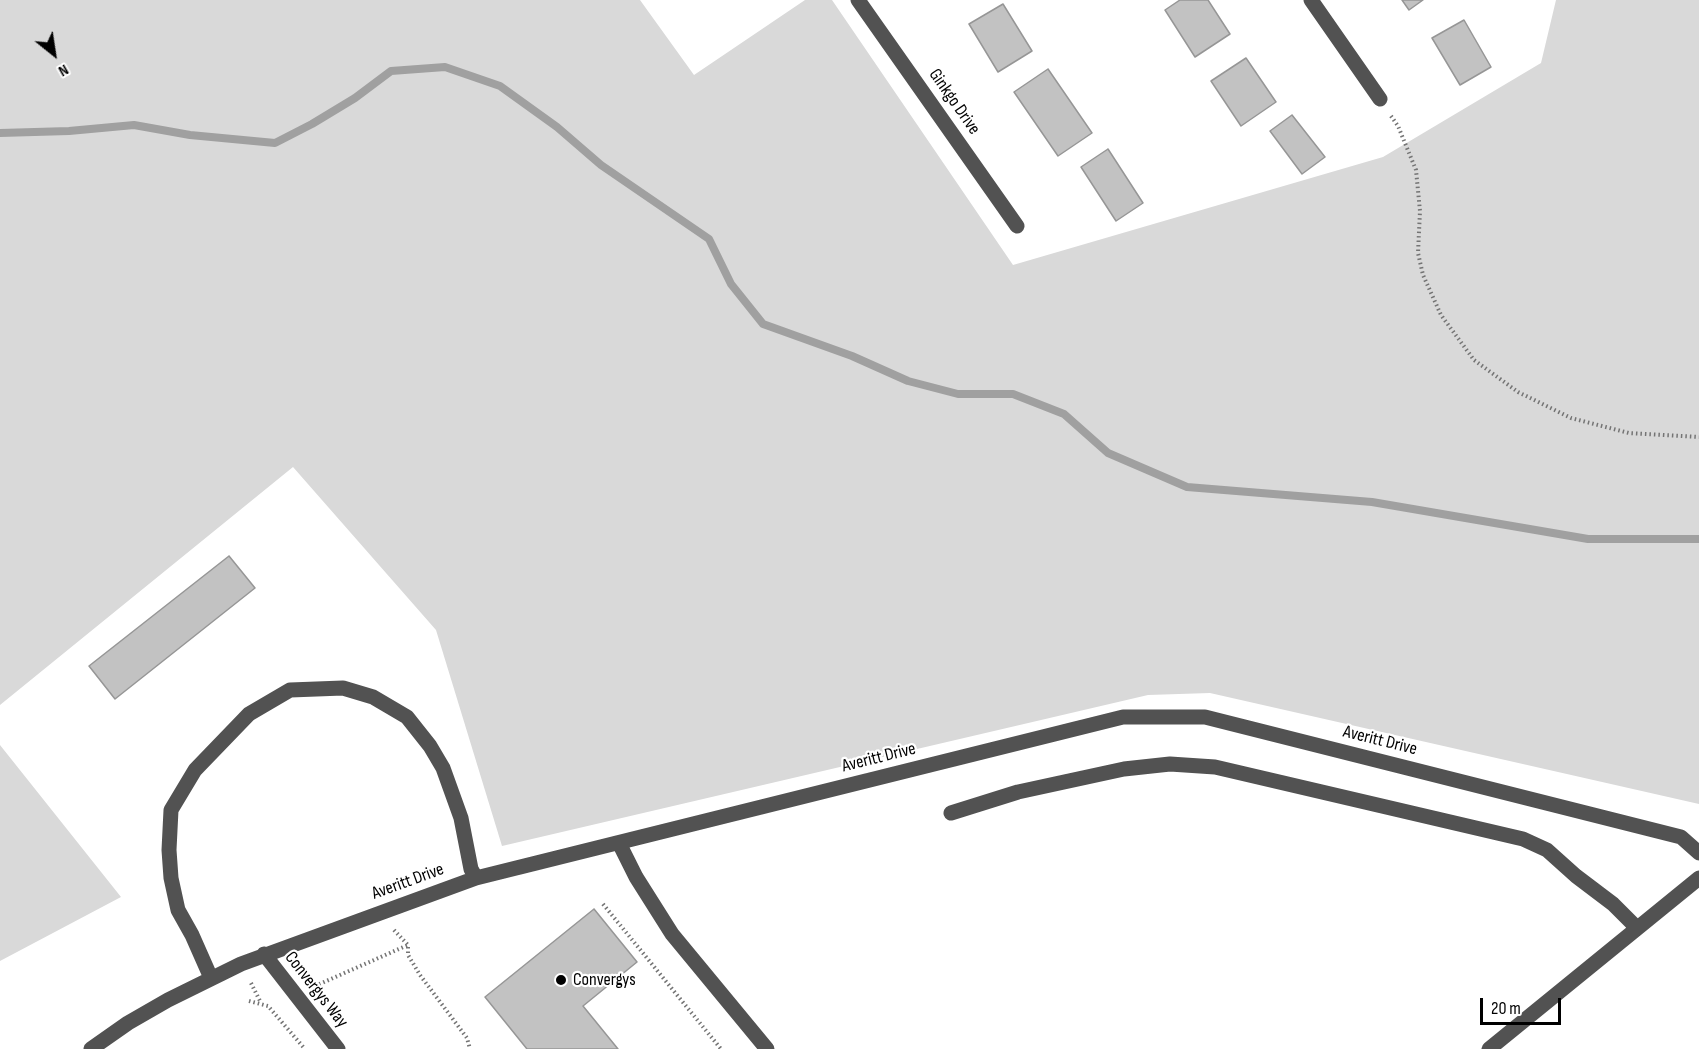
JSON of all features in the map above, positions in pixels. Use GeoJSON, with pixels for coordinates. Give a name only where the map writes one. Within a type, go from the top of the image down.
{"type":"FeatureCollection","features":[{"type":"Feature","properties":{"kind":"street","name":"Ginkgo Drive"},"geometry":{"type":"LineString","coordinates":[[858,0],[1017,226]]}},
{"type":"Feature","properties":{"kind":"street"},"geometry":{"type":"LineString","coordinates":[[1311,0],[1380,99]]}},
{"type":"Feature","properties":{"kind":"street"},"geometry":{"type":"LineString","coordinates":[[211,978],[178,910],[171,878],[169,850],[171,810],[195,770],[241,722],[249,714],[290,690],[343,688],[373,697],[406,717],[430,746],[443,768],[461,818],[471,869],[476,878]]}},
{"type":"Feature","properties":{"kind":"street","name":"Averitt Drive"},"geometry":{"type":"LineString","coordinates":[[91,1049],[128,1023],[211,978],[264,954],[476,878],[1123,717],[1205,717],[1682,837],[1699,853]]}},
{"type":"Feature","properties":{"kind":"street"},"geometry":{"type":"LineString","coordinates":[[951,813],[1018,792],[1124,769],[1170,764],[1215,767],[1522,838],[1547,850],[1613,904],[1637,928]]}},
{"type":"Feature","properties":{"kind":"street"},"geometry":{"type":"LineString","coordinates":[[619,843],[636,878],[672,934],[767,1049]]}},
{"type":"Feature","properties":{"kind":"street"},"geometry":{"type":"LineString","coordinates":[[1490,1049],[1699,878]]}},
{"type":"Feature","properties":{"kind":"street","name":"Convergys Way"},"geometry":{"type":"LineString","coordinates":[[264,954],[338,1049]]}},
{"type":"Feature","properties":{"kind":"path"},"geometry":{"type":"LineString","coordinates":[[1380,99],[1398,126],[1416,170],[1420,211],[1418,253],[1423,275],[1442,315],[1473,360],[1518,392],[1571,418],[1629,433],[1699,436]]}},
{"type":"Feature","properties":{"kind":"path"},"geometry":{"type":"LineString","coordinates":[[603,904],[721,1049]]}},
{"type":"Feature","properties":{"kind":"path"},"geometry":{"type":"LineString","coordinates":[[380,913],[408,945],[408,955],[467,1038],[470,1049]]}},
{"type":"Feature","properties":{"kind":"path"},"geometry":{"type":"LineString","coordinates":[[268,1006],[408,945]]}},
{"type":"Feature","properties":{"kind":"path"},"geometry":{"type":"LineString","coordinates":[[249,1001],[268,1006],[305,1049]]}},
{"type":"Feature","properties":{"kind":"shaded area"},"geometry":{"type":"Polygon","coordinates":[[[0,0],[640,0],[694,75],[805,0],[832,0],[1013,265],[1383,157],[1541,63],[1556,0],[1699,0],[1699,804],[1210,693],[1148,695],[502,846],[436,630],[293,467],[0,705],[0,0]]]}},
{"type":"Feature","properties":{"kind":"shaded area"},"geometry":{"type":"Polygon","coordinates":[[[0,745],[121,897],[0,961],[0,745]]]}},
{"type":"Feature","properties":{"kind":"building"},"geometry":{"type":"Polygon","coordinates":[[[1180,0],[1208,0],[1230,34],[1195,57],[1165,10],[1180,0]]]}},
{"type":"Feature","properties":{"kind":"building"},"geometry":{"type":"Polygon","coordinates":[[[1402,0],[1423,0],[1409,10],[1402,0]]]}},
{"type":"Feature","properties":{"kind":"building"},"geometry":{"type":"Polygon","coordinates":[[[1003,4],[1032,51],[998,72],[969,24],[1003,4]]]}},
{"type":"Feature","properties":{"kind":"building"},"geometry":{"type":"Polygon","coordinates":[[[1464,20],[1491,67],[1460,85],[1432,38],[1464,20]]]}},
{"type":"Feature","properties":{"kind":"building"},"geometry":{"type":"Polygon","coordinates":[[[1246,58],[1276,102],[1241,126],[1211,81],[1246,58]]]}},
{"type":"Feature","properties":{"kind":"building"},"geometry":{"type":"Polygon","coordinates":[[[1048,69],[1092,133],[1058,156],[1014,92],[1048,69]]]}},
{"type":"Feature","properties":{"kind":"building"},"geometry":{"type":"Polygon","coordinates":[[[1292,115],[1325,157],[1302,174],[1270,131],[1292,115]]]}},
{"type":"Feature","properties":{"kind":"building"},"geometry":{"type":"Polygon","coordinates":[[[1108,149],[1143,203],[1116,221],[1081,167],[1108,149]]]}},
{"type":"Feature","properties":{"kind":"building"},"geometry":{"type":"Polygon","coordinates":[[[229,556],[255,588],[115,699],[89,666],[229,556]]]}},
{"type":"Feature","properties":{"kind":"building","name":"Convergys"},"geometry":{"type":"Polygon","coordinates":[[[594,909],[637,962],[583,1006],[618,1049],[527,1049],[485,997],[594,909]]]}},
{"type":"Feature","properties":{"kind":"waterway"},"geometry":{"type":"LineString","coordinates":[[0,133],[69,131],[134,125],[190,135],[275,143],[355,98],[391,71],[445,67],[500,86],[557,127],[601,165],[709,239],[731,284],[763,324],[852,356],[908,381],[958,394],[1013,394],[1064,414],[1108,453],[1187,487],[1372,502],[1588,539],[1699,539]]}},
{"type":"Feature","properties":{"kind":"place","name":"Convergys"},"geometry":{"type":"Point","coordinates":[561,980]}}]}
